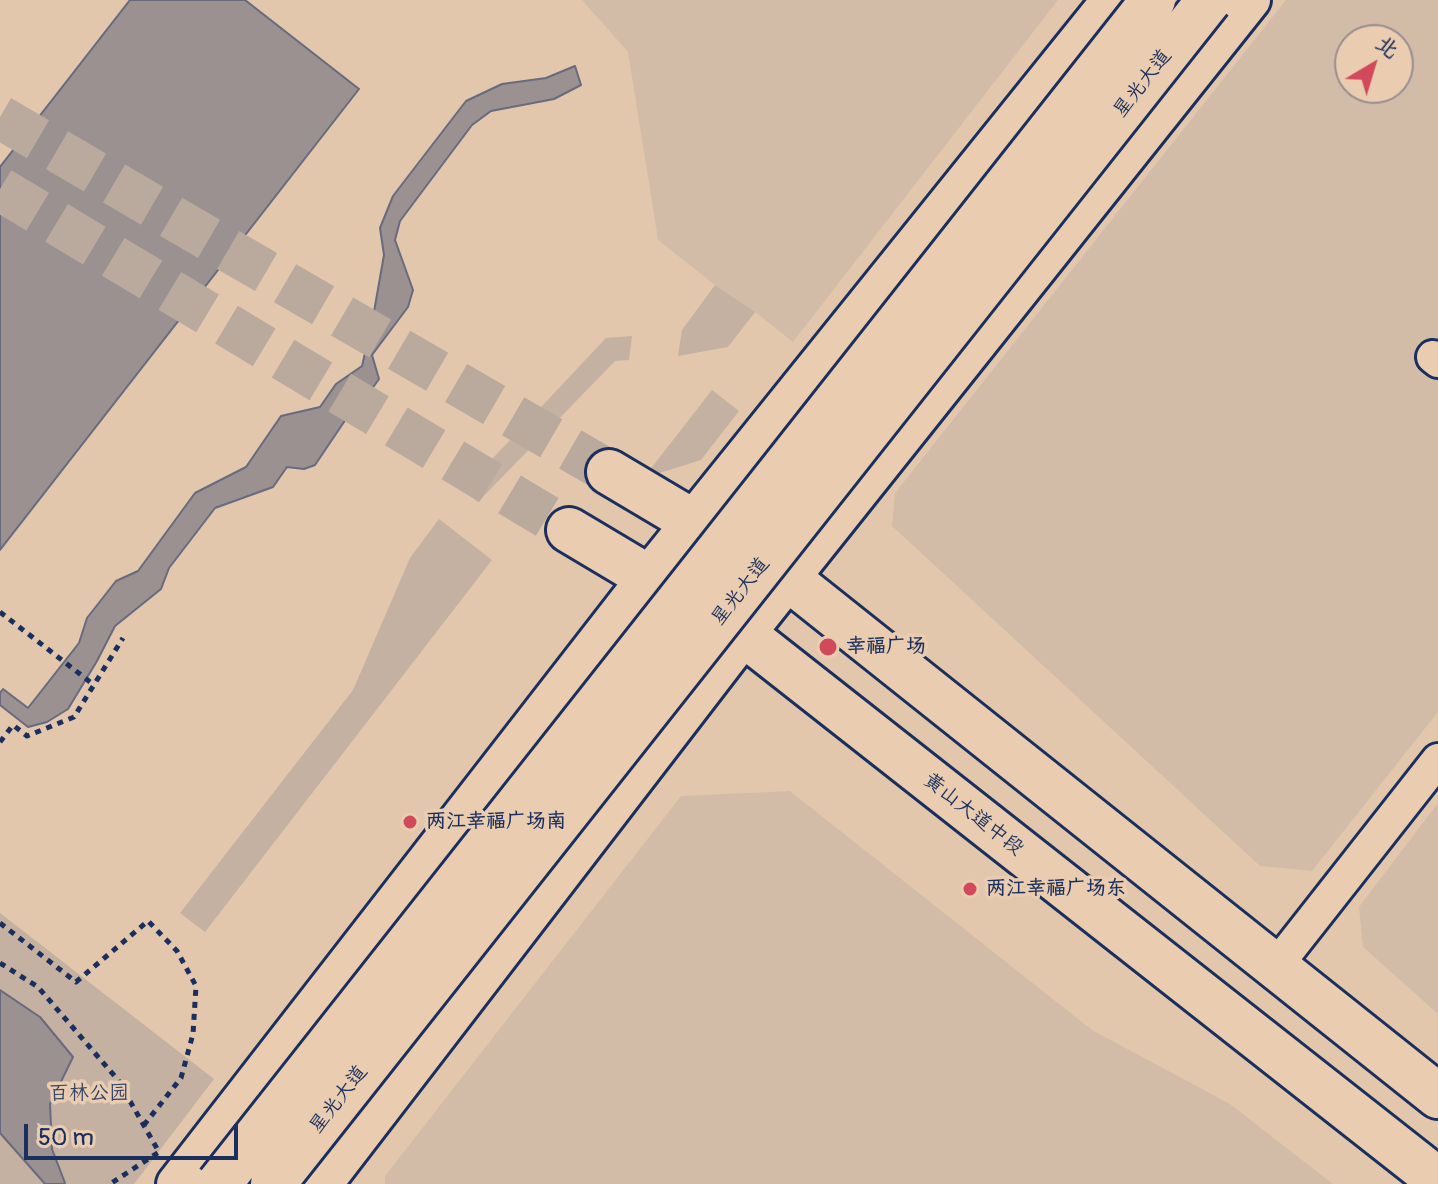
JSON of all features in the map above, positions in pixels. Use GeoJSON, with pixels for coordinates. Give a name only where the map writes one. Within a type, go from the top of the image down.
{"type":"FeatureCollection","features":[{"type":"Feature","properties":{"kind":"main road"},"geometry":{"type":"LineString","coordinates":[[219,1184],[1153,0]]}},
{"type":"Feature","properties":{"kind":"main road","name":"星光大道"},"geometry":{"type":"LineString","coordinates":[[273,1184],[1209,0]]}},
{"type":"Feature","properties":{"kind":"main road"},"geometry":{"type":"LineString","coordinates":[[609,472],[789,579],[1438,1096]]}},
{"type":"Feature","properties":{"kind":"main road","name":"黄山大道中段"},"geometry":{"type":"LineString","coordinates":[[569,530],[745,635],[1438,1180]]}},
{"type":"Feature","properties":{"kind":"street"},"geometry":{"type":"LineString","coordinates":[[167,1168],[1111,0]]}},
{"type":"Feature","properties":{"kind":"street"},"geometry":{"type":"LineString","coordinates":[[323,1184],[745,635],[1251,0]]}},
{"type":"Feature","properties":{"kind":"street"},"geometry":{"type":"LineString","coordinates":[[1276,966],[1438,760]]}},
{"type":"Feature","properties":{"kind":"path"},"geometry":{"type":"LineString","coordinates":[[0,612],[94,685]]}},
{"type":"Feature","properties":{"kind":"path"},"geometry":{"type":"LineString","coordinates":[[0,742],[13,725],[27,736],[74,717],[123,638]]}},
{"type":"Feature","properties":{"kind":"path"},"geometry":{"type":"LineString","coordinates":[[0,923],[76,982],[148,921],[177,951],[196,986],[193,1034],[181,1078],[144,1125]]}},
{"type":"Feature","properties":{"kind":"path"},"geometry":{"type":"LineString","coordinates":[[0,963],[38,987],[118,1080],[167,1168],[110,1184]]}},
{"type":"Feature","properties":{"kind":"shaded area"},"geometry":{"type":"Polygon","coordinates":[[[130,0],[245,0],[359,89],[0,550],[0,167],[130,0]]]}},
{"type":"Feature","properties":{"kind":"shaded area"},"geometry":{"type":"Polygon","coordinates":[[[582,0],[1058,0],[793,342],[658,240],[628,52],[582,0]]]}},
{"type":"Feature","properties":{"kind":"shaded area"},"geometry":{"type":"Polygon","coordinates":[[[1286,0],[1438,0],[1438,712],[1312,871],[1260,866],[892,526],[895,493],[1286,0]]]}},
{"type":"Feature","properties":{"kind":"shaded area"},"geometry":{"type":"Polygon","coordinates":[[[575,66],[581,85],[554,99],[491,111],[472,125],[400,221],[395,240],[413,290],[408,307],[372,355],[379,379],[369,393],[347,401],[346,419],[315,465],[304,469],[287,467],[273,487],[215,508],[169,568],[161,589],[115,626],[68,709],[47,722],[28,727],[0,705],[3,689],[28,708],[79,643],[87,618],[116,581],[138,571],[195,493],[246,467],[281,416],[320,407],[336,384],[362,366],[384,255],[380,228],[393,196],[466,101],[502,84],[546,78],[575,66]]]}},
{"type":"Feature","properties":{"kind":"shaded area"},"geometry":{"type":"Polygon","coordinates":[[[790,791],[1092,1030],[1230,1104],[1333,1184],[385,1184],[385,1176],[681,796],[790,791]]]}},
{"type":"Feature","properties":{"kind":"shaded area"},"geometry":{"type":"Polygon","coordinates":[[[1438,803],[1438,1014],[1363,947],[1359,907],[1438,803]]]}},
{"type":"Feature","properties":{"kind":"shaded area"},"geometry":{"type":"Polygon","coordinates":[[[0,990],[40,1017],[73,1057],[50,1104],[52,1149],[64,1184],[45,1184],[0,1133],[0,990]]]}},
{"type":"Feature","properties":{"kind":"green space"},"geometry":{"type":"Polygon","coordinates":[[[715,285],[755,312],[728,347],[678,356],[682,330],[715,285]]]}},
{"type":"Feature","properties":{"kind":"green space"},"geometry":{"type":"Polygon","coordinates":[[[632,336],[629,360],[615,361],[478,502],[463,490],[606,338],[632,336]]]}},
{"type":"Feature","properties":{"kind":"green space"},"geometry":{"type":"Polygon","coordinates":[[[712,390],[739,411],[701,460],[656,474],[649,471],[712,390]]]}},
{"type":"Feature","properties":{"kind":"green space"},"geometry":{"type":"Polygon","coordinates":[[[439,519],[492,560],[205,932],[180,913],[353,690],[410,558],[439,519]]]}},
{"type":"Feature","properties":{"kind":"green space","name":"百林公园"},"geometry":{"type":"Polygon","coordinates":[[[0,913],[214,1079],[134,1184],[0,1184],[0,913]]]}},
{"type":"Feature","properties":{"kind":"tunnel"},"geometry":{"type":"LineString","coordinates":[[0,117],[609,472]]}},
{"type":"Feature","properties":{"kind":"tunnel"},"geometry":{"type":"LineString","coordinates":[[0,189],[569,530]]}},
{"type":"Feature","properties":{"kind":"place","name":"幸福广场"},"geometry":{"type":"Point","coordinates":[828,647]}},
{"type":"Feature","properties":{"kind":"place","name":"两江幸福广场南"},"geometry":{"type":"Point","coordinates":[410,822]}},
{"type":"Feature","properties":{"kind":"place","name":"两江幸福广场东"},"geometry":{"type":"Point","coordinates":[970,889]}}]}
